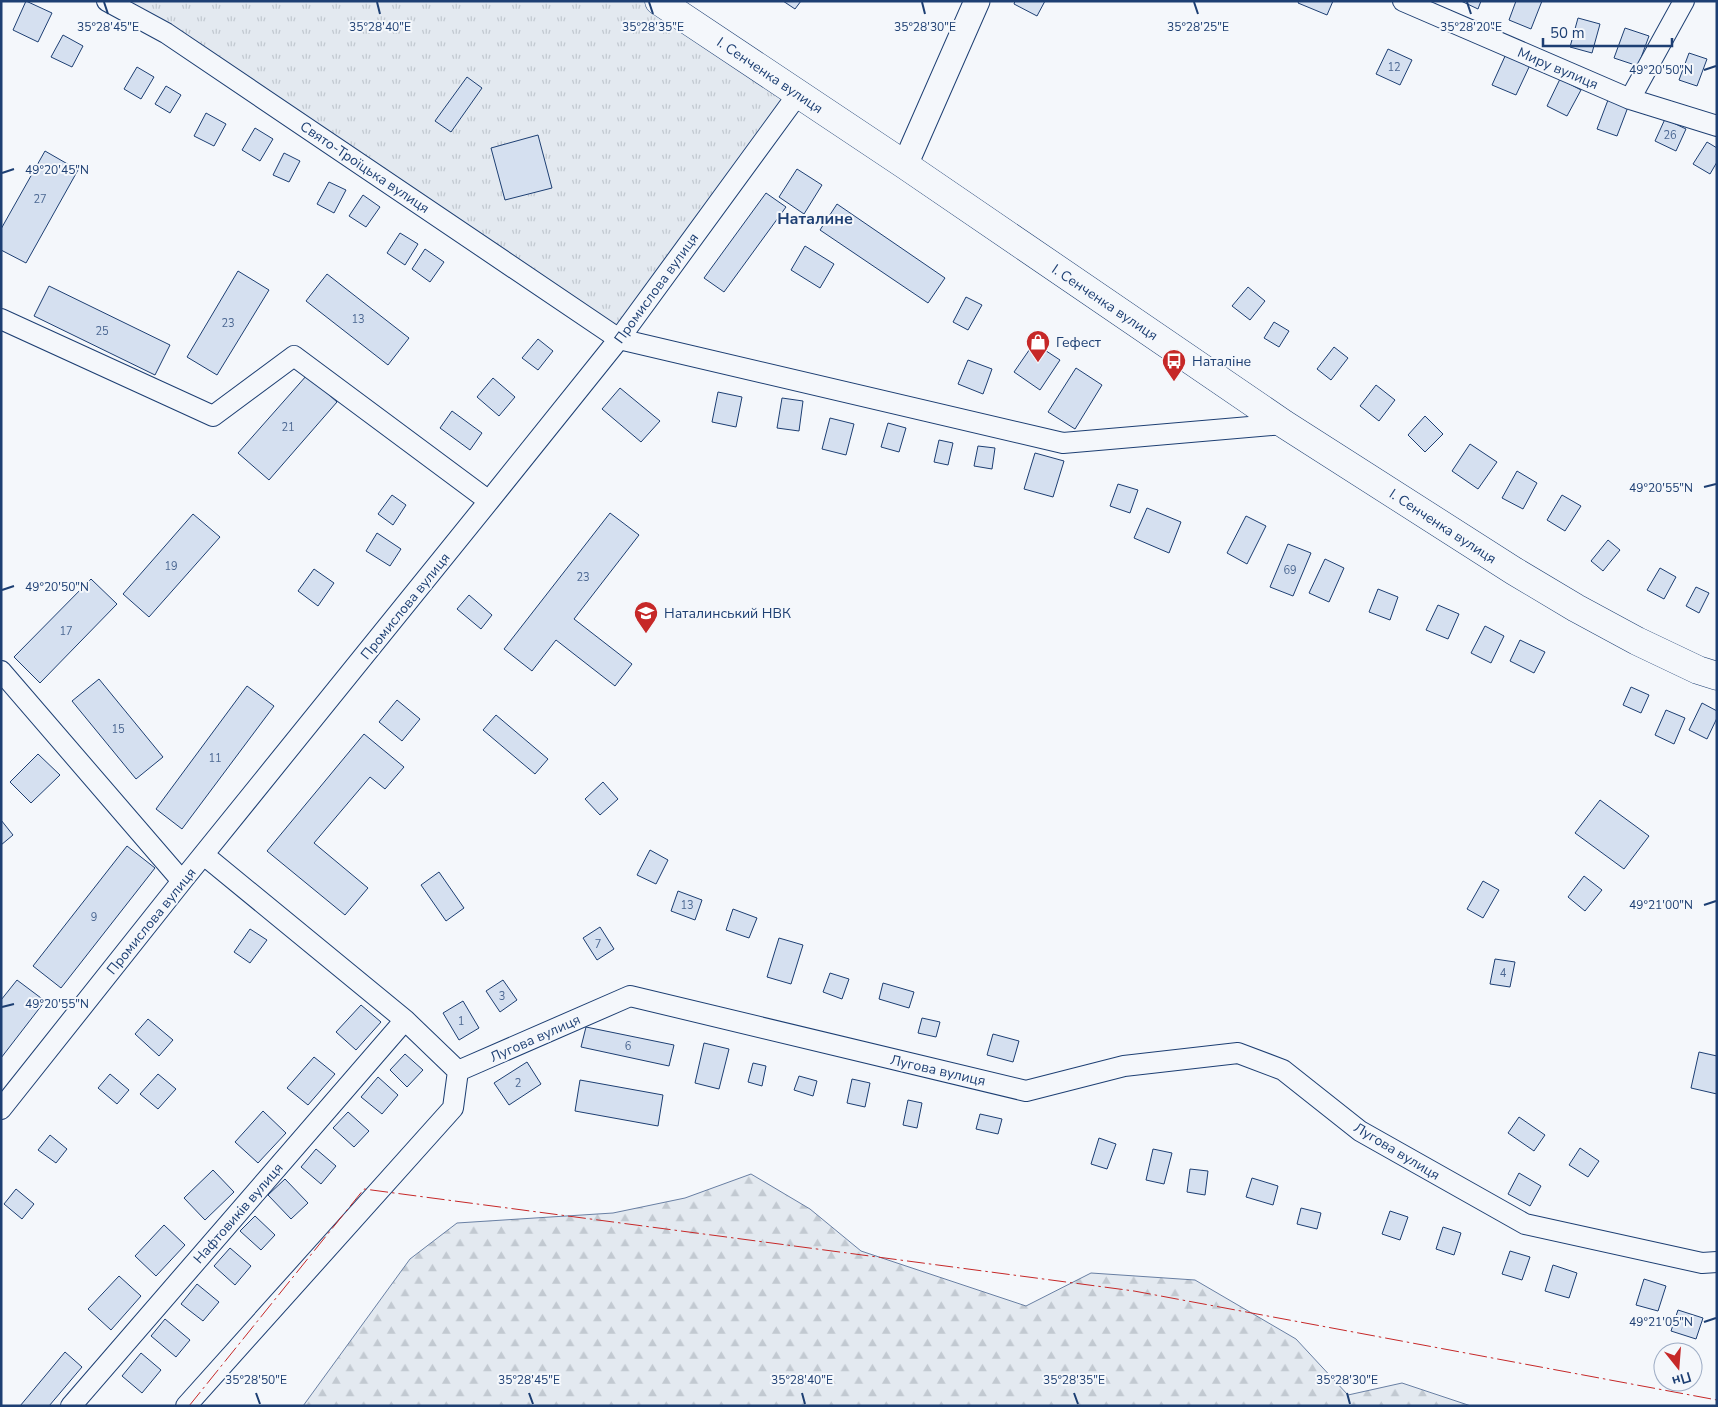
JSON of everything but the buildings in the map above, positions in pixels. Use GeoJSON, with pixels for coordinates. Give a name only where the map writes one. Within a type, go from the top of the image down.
{"type":"FeatureCollection","features":[{"type":"Feature","properties":{"kind":"highway","name":"І. Сенченка вулиця"},"geometry":{"type":"LineString","coordinates":[[660,1],[905,165],[1284,424],[1514,571],[1637,641],[1698,670],[1717,676]]}},
{"type":"Feature","properties":{"kind":"main road"},"geometry":{"type":"LineString","coordinates":[[905,165],[977,1]]}},
{"type":"Feature","properties":{"kind":"street","name":"Свято-Троїцька вулиця"},"geometry":{"type":"LineString","coordinates":[[107,1],[166,32],[619,339]]}},
{"type":"Feature","properties":{"kind":"street","name":"Миру вулиця"},"geometry":{"type":"LineString","coordinates":[[1404,1],[1630,99],[1717,126]]}},
{"type":"Feature","properties":{"kind":"street"},"geometry":{"type":"LineString","coordinates":[[1630,99],[1684,1]]}},
{"type":"Feature","properties":{"kind":"street","name":"Промислова вулиця"},"geometry":{"type":"LineString","coordinates":[[1,1109],[182,881],[619,339],[798,94]]}},
{"type":"Feature","properties":{"kind":"street"},"geometry":{"type":"LineString","coordinates":[[1,319],[213,416],[294,356],[489,501]]}},
{"type":"Feature","properties":{"kind":"street"},"geometry":{"type":"LineString","coordinates":[[619,339],[1063,443],[1284,424]]}},
{"type":"Feature","properties":{"kind":"street"},"geometry":{"type":"LineString","coordinates":[[1,671],[182,881]]}},
{"type":"Feature","properties":{"kind":"street"},"geometry":{"type":"LineString","coordinates":[[186,1406],[453,1108],[458,1072],[405,1020],[204,855]]}},
{"type":"Feature","properties":{"kind":"street","name":"Лугова вулиця"},"geometry":{"type":"LineString","coordinates":[[458,1072],[630,996],[1026,1091],[1124,1066],[1238,1053],[1283,1070],[1360,1131],[1525,1224],[1702,1262],[1717,1262]]}},
{"type":"Feature","properties":{"kind":"street","name":"Нафтовиків вулиця"},"geometry":{"type":"LineString","coordinates":[[71,1406],[405,1020]]}},
{"type":"Feature","properties":{"kind":"green space"},"geometry":{"type":"Polygon","coordinates":[[[107,1],[659,1],[798,94],[619,339],[107,1]]]}},
{"type":"Feature","properties":{"kind":"green space"},"geometry":{"type":"Polygon","coordinates":[[[751,1174],[810,1209],[861,1251],[1026,1306],[1091,1273],[1195,1280],[1296,1339],[1348,1395],[1402,1383],[1471,1406],[303,1406],[410,1259],[457,1223],[613,1213],[685,1198],[751,1174]]]}},
{"type":"Feature","properties":{"kind":"power"},"geometry":{"type":"LineString","coordinates":[[189,1406],[364,1189],[1134,1291],[1717,1400]]}},
{"type":"Feature","properties":{"kind":"place","name":"Гефест"},"geometry":{"type":"Point","coordinates":[1038,363]}},
{"type":"Feature","properties":{"kind":"place","name":"Наталіне"},"geometry":{"type":"Point","coordinates":[1174,382]}},
{"type":"Feature","properties":{"kind":"place","name":"Наталинський НВК"},"geometry":{"type":"Point","coordinates":[646,634]}},
{"type":"Feature","properties":{"kind":"district","name":"Наталине"},"geometry":{"type":"Point","coordinates":[815,218]}}]}
